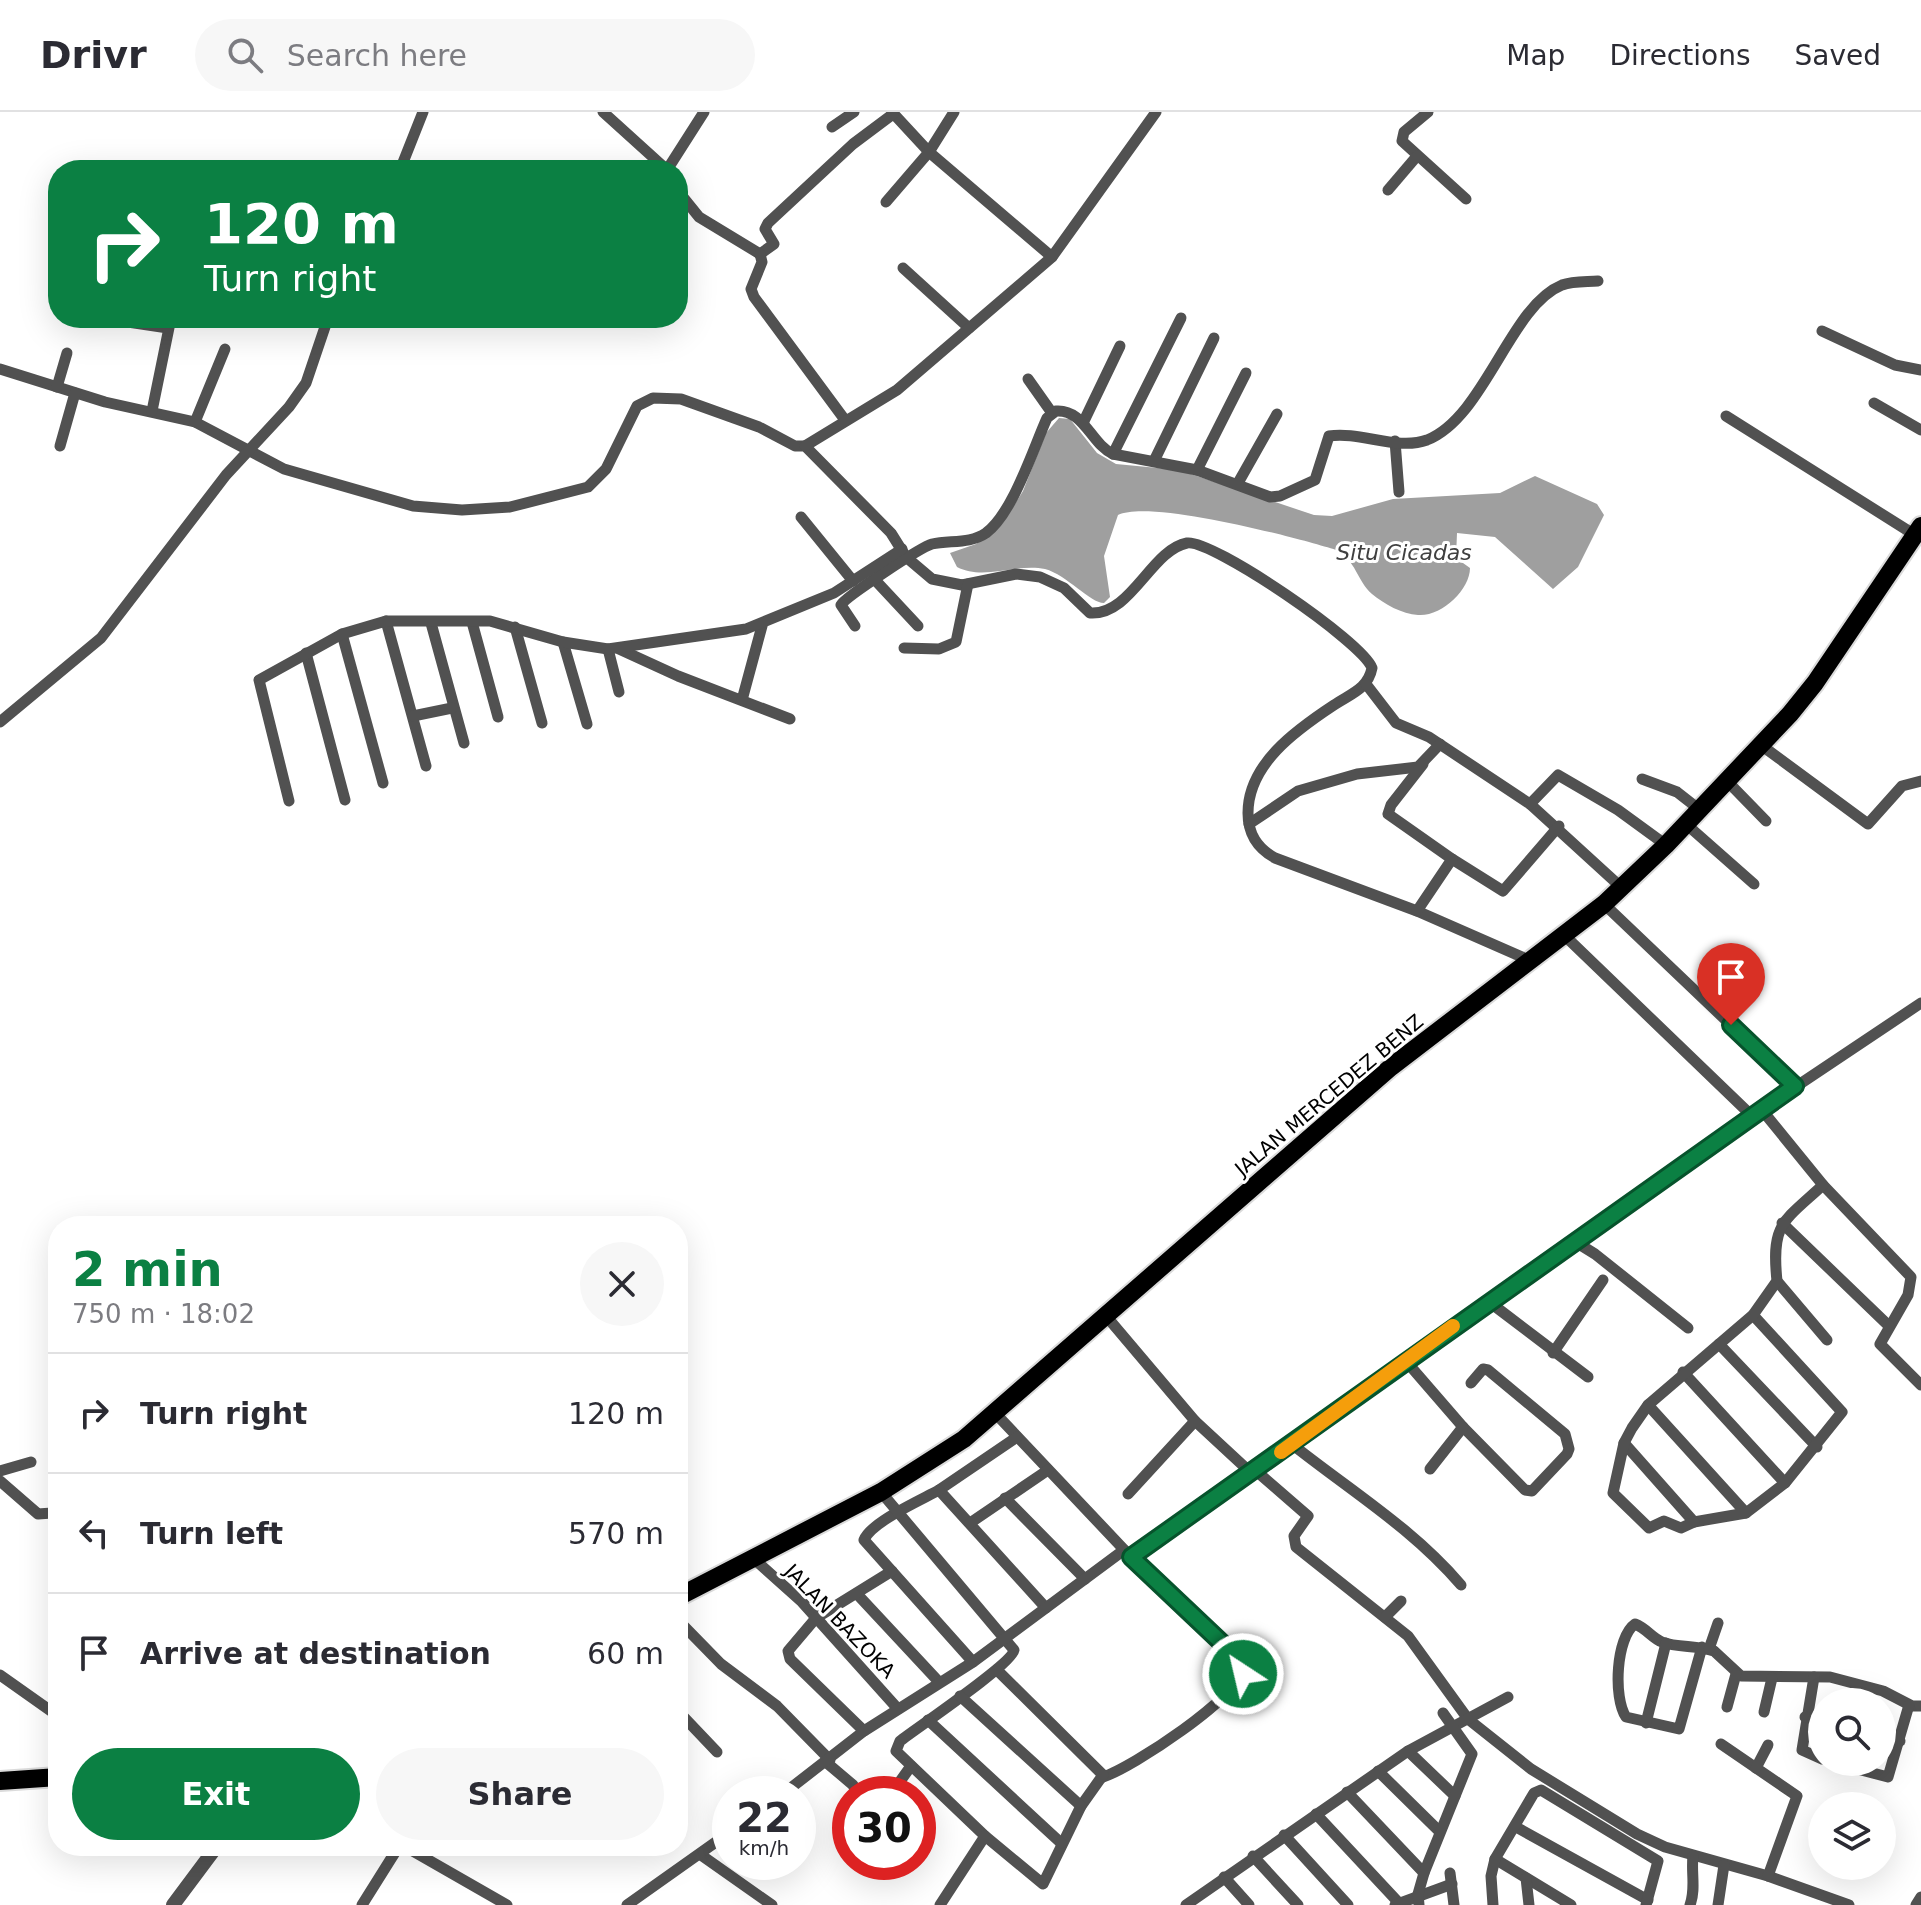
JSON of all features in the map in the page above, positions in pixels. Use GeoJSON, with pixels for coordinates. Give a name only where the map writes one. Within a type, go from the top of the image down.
{"type":"FeatureCollection","features":[{"type":"Feature","properties":{"kind":"main road","name":"JALAN MERCEDEZ BENZ"},"geometry":{"type":"LineString","coordinates":[[688,1592],[881,1492],[964,1439],[1391,1067],[1604,904],[1700,810],[1815,683],[1918,530]]}},
{"type":"Feature","properties":{"kind":"main road"},"geometry":{"type":"LineString","coordinates":[[0,1781],[48,1778]]}},
{"type":"Feature","properties":{"kind":"street"},"geometry":{"type":"LineString","coordinates":[[404,160],[423,112]]}},
{"type":"Feature","properties":{"kind":"street"},"geometry":{"type":"LineString","coordinates":[[603,112],[656,160]]}},
{"type":"Feature","properties":{"kind":"street"},"geometry":{"type":"LineString","coordinates":[[673,160],[704,112]]}},
{"type":"Feature","properties":{"kind":"street"},"geometry":{"type":"LineString","coordinates":[[832,127],[854,112]]}},
{"type":"Feature","properties":{"kind":"street"},"geometry":{"type":"LineString","coordinates":[[886,202],[929,152],[954,112]]}},
{"type":"Feature","properties":{"kind":"street"},"geometry":{"type":"LineString","coordinates":[[0,369],[75,393],[195,422],[248,451],[327,484],[413,506],[462,510],[510,507],[588,487],[606,469],[637,406],[653,398],[681,399],[759,427],[795,446],[805,446],[897,390],[1052,257],[1156,112]]}},
{"type":"Feature","properties":{"kind":"street"},"geometry":{"type":"LineString","coordinates":[[1428,112],[1402,136],[1417,156],[1466,199]]}},
{"type":"Feature","properties":{"kind":"street"},"geometry":{"type":"LineString","coordinates":[[760,254],[774,244],[765,229],[768,223],[853,144],[892,113],[929,152],[1052,257]]}},
{"type":"Feature","properties":{"kind":"street"},"geometry":{"type":"LineString","coordinates":[[1388,190],[1417,156]]}},
{"type":"Feature","properties":{"kind":"street"},"geometry":{"type":"LineString","coordinates":[[688,203],[699,217],[760,254],[762,262],[751,289],[754,297],[845,420]]}},
{"type":"Feature","properties":{"kind":"street"},"geometry":{"type":"LineString","coordinates":[[903,268],[969,328]]}},
{"type":"Feature","properties":{"kind":"street"},"geometry":{"type":"LineString","coordinates":[[613,649],[762,626],[904,553],[934,544],[977,538],[988,532],[1011,499],[1052,413],[1062,410],[1083,423],[1101,448],[1113,454],[1197,470],[1270,497],[1280,496],[1315,480],[1329,436],[1424,441],[1464,411],[1547,293],[1571,282],[1598,281]]}},
{"type":"Feature","properties":{"kind":"street"},"geometry":{"type":"LineString","coordinates":[[1113,454],[1181,318]]}},
{"type":"Feature","properties":{"kind":"street"},"geometry":{"type":"LineString","coordinates":[[152,411],[169,328]]}},
{"type":"Feature","properties":{"kind":"street"},"geometry":{"type":"LineString","coordinates":[[0,722],[101,638],[167,548],[300,394],[318,354],[325,328]]}},
{"type":"Feature","properties":{"kind":"street"},"geometry":{"type":"LineString","coordinates":[[1822,331],[1895,365],[1921,370]]}},
{"type":"Feature","properties":{"kind":"street"},"geometry":{"type":"LineString","coordinates":[[1154,461],[1214,338]]}},
{"type":"Feature","properties":{"kind":"street"},"geometry":{"type":"LineString","coordinates":[[1083,423],[1120,346]]}},
{"type":"Feature","properties":{"kind":"street"},"geometry":{"type":"LineString","coordinates":[[195,422],[225,349]]}},
{"type":"Feature","properties":{"kind":"street"},"geometry":{"type":"LineString","coordinates":[[57,387],[67,353]]}},
{"type":"Feature","properties":{"kind":"street"},"geometry":{"type":"LineString","coordinates":[[1197,470],[1246,373]]}},
{"type":"Feature","properties":{"kind":"street"},"geometry":{"type":"LineString","coordinates":[[1028,379],[1052,413]]}},
{"type":"Feature","properties":{"kind":"street"},"geometry":{"type":"LineString","coordinates":[[60,446],[75,393]]}},
{"type":"Feature","properties":{"kind":"street"},"geometry":{"type":"LineString","coordinates":[[1874,403],[1921,430]]}},
{"type":"Feature","properties":{"kind":"street"},"geometry":{"type":"LineString","coordinates":[[1238,483],[1277,414]]}},
{"type":"Feature","properties":{"kind":"street"},"geometry":{"type":"LineString","coordinates":[[1726,416],[1918,530]]}},
{"type":"Feature","properties":{"kind":"street"},"geometry":{"type":"LineString","coordinates":[[1395,441],[1399,492]]}},
{"type":"Feature","properties":{"kind":"street"},"geometry":{"type":"LineString","coordinates":[[805,446],[932,579],[951,585],[1016,574],[1040,577],[1064,588],[1084,611],[1098,614],[1113,608],[1179,546],[1202,545],[1254,575],[1338,631],[1369,661],[1371,673],[1366,684],[1319,716],[1261,768],[1249,798],[1249,824],[1259,847],[1275,858],[1417,911],[1531,961]]}},
{"type":"Feature","properties":{"kind":"street"},"geometry":{"type":"LineString","coordinates":[[801,517],[853,581]]}},
{"type":"Feature","properties":{"kind":"street"},"geometry":{"type":"LineString","coordinates":[[855,626],[841,603],[876,581],[904,553]]}},
{"type":"Feature","properties":{"kind":"street"},"geometry":{"type":"LineString","coordinates":[[876,581],[918,626]]}},
{"type":"Feature","properties":{"kind":"street"},"geometry":{"type":"LineString","coordinates":[[904,648],[939,649],[956,642],[968,584]]}},
{"type":"Feature","properties":{"kind":"street"},"geometry":{"type":"LineString","coordinates":[[386,621],[426,766]]}},
{"type":"Feature","properties":{"kind":"street"},"geometry":{"type":"LineString","coordinates":[[289,801],[259,680],[342,634],[386,621],[472,622],[515,627],[563,642],[613,649],[790,719]]}},
{"type":"Feature","properties":{"kind":"street"},"geometry":{"type":"LineString","coordinates":[[472,622],[498,717]]}},
{"type":"Feature","properties":{"kind":"street"},"geometry":{"type":"LineString","coordinates":[[431,623],[464,743]]}},
{"type":"Feature","properties":{"kind":"street"},"geometry":{"type":"LineString","coordinates":[[742,700],[762,626]]}},
{"type":"Feature","properties":{"kind":"street"},"geometry":{"type":"LineString","coordinates":[[515,627],[542,723]]}},
{"type":"Feature","properties":{"kind":"street"},"geometry":{"type":"LineString","coordinates":[[342,634],[383,783]]}},
{"type":"Feature","properties":{"kind":"street"},"geometry":{"type":"LineString","coordinates":[[563,642],[587,724]]}},
{"type":"Feature","properties":{"kind":"street"},"geometry":{"type":"LineString","coordinates":[[613,649],[619,692]]}},
{"type":"Feature","properties":{"kind":"street"},"geometry":{"type":"LineString","coordinates":[[306,653],[345,800]]}},
{"type":"Feature","properties":{"kind":"street"},"geometry":{"type":"LineString","coordinates":[[1366,684],[1396,723],[1440,744],[1530,804],[1559,826],[1622,888]]}},
{"type":"Feature","properties":{"kind":"street"},"geometry":{"type":"LineString","coordinates":[[413,716],[452,708]]}},
{"type":"Feature","properties":{"kind":"street"},"geometry":{"type":"LineString","coordinates":[[1440,744],[1391,805],[1388,814],[1452,859],[1503,891],[1559,826]]}},
{"type":"Feature","properties":{"kind":"street"},"geometry":{"type":"LineString","coordinates":[[1761,745],[1868,824],[1902,786],[1921,781]]}},
{"type":"Feature","properties":{"kind":"street"},"geometry":{"type":"LineString","coordinates":[[1249,824],[1286,797],[1312,785],[1357,774],[1399,771],[1423,763]]}},
{"type":"Feature","properties":{"kind":"street"},"geometry":{"type":"LineString","coordinates":[[1530,804],[1558,775],[1618,810],[1666,845]]}},
{"type":"Feature","properties":{"kind":"street"},"geometry":{"type":"LineString","coordinates":[[1642,779],[1677,792],[1700,810]]}},
{"type":"Feature","properties":{"kind":"street"},"geometry":{"type":"LineString","coordinates":[[1727,781],[1766,821]]}},
{"type":"Feature","properties":{"kind":"street"},"geometry":{"type":"LineString","coordinates":[[1686,824],[1754,884]]}},
{"type":"Feature","properties":{"kind":"street"},"geometry":{"type":"LineString","coordinates":[[1417,911],[1452,859]]}},
{"type":"Feature","properties":{"kind":"street"},"geometry":{"type":"LineString","coordinates":[[1604,904],[1795,1086]]}},
{"type":"Feature","properties":{"kind":"street"},"geometry":{"type":"LineString","coordinates":[[1564,935],[1757,1113],[1911,1277],[1908,1295],[1880,1344],[1882,1350],[1921,1385]]}},
{"type":"Feature","properties":{"kind":"street"},"geometry":{"type":"LineString","coordinates":[[808,1776],[864,1731],[973,1662],[1085,1579],[1293,1445],[1488,1301],[1795,1086],[1921,1003]]}},
{"type":"Feature","properties":{"kind":"street"},"geometry":{"type":"LineString","coordinates":[[1823,1185],[1782,1223],[1774,1250],[1777,1281],[1827,1340]]}},
{"type":"Feature","properties":{"kind":"street"},"geometry":{"type":"LineString","coordinates":[[1782,1223],[1889,1326]]}},
{"type":"Feature","properties":{"kind":"street"},"geometry":{"type":"LineString","coordinates":[[1574,1241],[1595,1254],[1688,1328]]}},
{"type":"Feature","properties":{"kind":"street"},"geometry":{"type":"LineString","coordinates":[[1553,1353],[1603,1280]]}},
{"type":"Feature","properties":{"kind":"street"},"geometry":{"type":"LineString","coordinates":[[1753,1315],[1845,1413],[1785,1483],[1746,1513],[1694,1522],[1681,1528],[1664,1521],[1649,1528],[1615,1497],[1613,1487],[1624,1443],[1648,1405],[1753,1315],[1777,1281]]}},
{"type":"Feature","properties":{"kind":"street"},"geometry":{"type":"LineString","coordinates":[[1488,1301],[1588,1377]]}},
{"type":"Feature","properties":{"kind":"street"},"geometry":{"type":"LineString","coordinates":[[1107,1317],[1195,1421],[1308,1516],[1294,1536],[1296,1547],[1408,1636],[1468,1719],[1531,1769],[1637,1834],[1693,1856],[1768,1876],[1849,1905]]}},
{"type":"Feature","properties":{"kind":"street"},"geometry":{"type":"LineString","coordinates":[[1719,1344],[1817,1447]]}},
{"type":"Feature","properties":{"kind":"street"},"geometry":{"type":"LineString","coordinates":[[1405,1360],[1463,1427],[1529,1492],[1569,1449],[1560,1429],[1488,1370],[1483,1369],[1471,1383]]}},
{"type":"Feature","properties":{"kind":"street"},"geometry":{"type":"LineString","coordinates":[[1683,1372],[1785,1483]]}},
{"type":"Feature","properties":{"kind":"street"},"geometry":{"type":"LineString","coordinates":[[1648,1405],[1746,1513]]}},
{"type":"Feature","properties":{"kind":"street"},"geometry":{"type":"LineString","coordinates":[[881,1492],[1007,1637],[1014,1650],[1013,1657],[896,1745],[896,1751],[1040,1884],[1048,1879],[1061,1843],[1081,1806],[1103,1777],[1140,1761],[1191,1722],[1223,1696],[1243,1674],[1245,1667],[1127,1554],[996,1414]]}},
{"type":"Feature","properties":{"kind":"street"},"geometry":{"type":"LineString","coordinates":[[1128,1494],[1195,1421]]}},
{"type":"Feature","properties":{"kind":"street"},"geometry":{"type":"LineString","coordinates":[[1430,1469],[1463,1427]]}},
{"type":"Feature","properties":{"kind":"street"},"geometry":{"type":"LineString","coordinates":[[973,1662],[866,1544],[864,1537],[899,1511],[939,1490],[1017,1437]]}},
{"type":"Feature","properties":{"kind":"street"},"geometry":{"type":"LineString","coordinates":[[1624,1443],[1694,1522]]}},
{"type":"Feature","properties":{"kind":"street"},"geometry":{"type":"LineString","coordinates":[[1293,1445],[1347,1487],[1394,1517],[1431,1550],[1461,1585]]}},
{"type":"Feature","properties":{"kind":"street"},"geometry":{"type":"LineString","coordinates":[[0,1471],[31,1462]]}},
{"type":"Feature","properties":{"kind":"street"},"geometry":{"type":"LineString","coordinates":[[970,1523],[1048,1470]]}},
{"type":"Feature","properties":{"kind":"street"},"geometry":{"type":"LineString","coordinates":[[0,1481],[38,1514],[48,1513]]}},
{"type":"Feature","properties":{"kind":"street"},"geometry":{"type":"LineString","coordinates":[[939,1490],[1046,1608]]}},
{"type":"Feature","properties":{"kind":"street"},"geometry":{"type":"LineString","coordinates":[[1005,1498],[1085,1579]]}},
{"type":"Feature","properties":{"kind":"street","name":"JALAN BAZOKA"},"geometry":{"type":"LineString","coordinates":[[754,1559],[816,1618],[898,1709]]}},
{"type":"Feature","properties":{"kind":"street"},"geometry":{"type":"LineString","coordinates":[[864,1731],[789,1656],[790,1648],[816,1618],[892,1571]]}},
{"type":"Feature","properties":{"kind":"street"},"geometry":{"type":"LineString","coordinates":[[857,1594],[939,1682]]}},
{"type":"Feature","properties":{"kind":"street"},"geometry":{"type":"LineString","coordinates":[[1385,1617],[1401,1601]]}},
{"type":"Feature","properties":{"kind":"street"},"geometry":{"type":"LineString","coordinates":[[1718,1623],[1706,1648],[1681,1726],[1676,1730],[1626,1717],[1618,1704],[1616,1685],[1628,1632],[1631,1625],[1639,1625],[1666,1643],[1706,1648],[1736,1674],[1751,1679],[1840,1679],[1874,1688],[1915,1706],[1896,1751]]}},
{"type":"Feature","properties":{"kind":"street"},"geometry":{"type":"LineString","coordinates":[[688,1630],[721,1664],[777,1706],[844,1776]]}},
{"type":"Feature","properties":{"kind":"street"},"geometry":{"type":"LineString","coordinates":[[1646,1723],[1666,1643]]}},
{"type":"Feature","properties":{"kind":"street"},"geometry":{"type":"LineString","coordinates":[[997,1670],[1102,1772],[1103,1777]]}},
{"type":"Feature","properties":{"kind":"street"},"geometry":{"type":"LineString","coordinates":[[1727,1707],[1736,1674]]}},
{"type":"Feature","properties":{"kind":"street"},"geometry":{"type":"LineString","coordinates":[[0,1675],[48,1709]]}},
{"type":"Feature","properties":{"kind":"street"},"geometry":{"type":"LineString","coordinates":[[1808,1755],[1803,1753],[1805,1717],[1814,1677]]}},
{"type":"Feature","properties":{"kind":"street"},"geometry":{"type":"LineString","coordinates":[[1764,1712],[1772,1678]]}},
{"type":"Feature","properties":{"kind":"street"},"geometry":{"type":"LineString","coordinates":[[960,1696],[1081,1806]]}},
{"type":"Feature","properties":{"kind":"street"},"geometry":{"type":"LineString","coordinates":[[1192,1903],[1253,1856],[1408,1751],[1508,1697]]}},
{"type":"Feature","properties":{"kind":"street"},"geometry":{"type":"LineString","coordinates":[[1419,1899],[1424,1873],[1439,1831],[1472,1751],[1443,1713]]}},
{"type":"Feature","properties":{"kind":"street"},"geometry":{"type":"LineString","coordinates":[[928,1720],[1061,1843]]}},
{"type":"Feature","properties":{"kind":"street"},"geometry":{"type":"LineString","coordinates":[[688,1722],[717,1752]]}},
{"type":"Feature","properties":{"kind":"street"},"geometry":{"type":"LineString","coordinates":[[1896,1740],[1900,1741]]}},
{"type":"Feature","properties":{"kind":"street"},"geometry":{"type":"LineString","coordinates":[[1721,1744],[1797,1796],[1768,1876]]}},
{"type":"Feature","properties":{"kind":"street"},"geometry":{"type":"LineString","coordinates":[[1756,1768],[1768,1745]]}},
{"type":"Feature","properties":{"kind":"street"},"geometry":{"type":"LineString","coordinates":[[1408,1751],[1455,1796]]}},
{"type":"Feature","properties":{"kind":"street"},"geometry":{"type":"LineString","coordinates":[[904,1776],[911,1766]]}},
{"type":"Feature","properties":{"kind":"street"},"geometry":{"type":"LineString","coordinates":[[1378,1771],[1439,1831]]}},
{"type":"Feature","properties":{"kind":"street"},"geometry":{"type":"LineString","coordinates":[[1493,1905],[1491,1876],[1495,1859],[1534,1793],[1541,1790],[1658,1861],[1647,1903],[1516,1827]]}},
{"type":"Feature","properties":{"kind":"street"},"geometry":{"type":"LineString","coordinates":[[1347,1792],[1424,1873]]}},
{"type":"Feature","properties":{"kind":"street"},"geometry":{"type":"LineString","coordinates":[[1316,1814],[1397,1904],[1419,1899],[1451,1878],[1454,1905]]}},
{"type":"Feature","properties":{"kind":"street"},"geometry":{"type":"LineString","coordinates":[[1284,1835],[1348,1905]]}},
{"type":"Feature","properties":{"kind":"street"},"geometry":{"type":"LineString","coordinates":[[940,1905],[985,1836]]}},
{"type":"Feature","properties":{"kind":"street"},"geometry":{"type":"LineString","coordinates":[[627,1905],[644,1901],[712,1846]]}},
{"type":"Feature","properties":{"kind":"street"},"geometry":{"type":"LineString","coordinates":[[701,1855],[772,1905]]}},
{"type":"Feature","properties":{"kind":"street"},"geometry":{"type":"LineString","coordinates":[[173,1905],[210,1856]]}},
{"type":"Feature","properties":{"kind":"street"},"geometry":{"type":"LineString","coordinates":[[362,1905],[395,1856]]}},
{"type":"Feature","properties":{"kind":"street"},"geometry":{"type":"LineString","coordinates":[[420,1856],[507,1905]]}},
{"type":"Feature","properties":{"kind":"street"},"geometry":{"type":"LineString","coordinates":[[1253,1856],[1298,1905]]}},
{"type":"Feature","properties":{"kind":"street"},"geometry":{"type":"LineString","coordinates":[[1690,1905],[1695,1889],[1691,1876],[1693,1856]]}},
{"type":"Feature","properties":{"kind":"street"},"geometry":{"type":"LineString","coordinates":[[1495,1859],[1567,1904]]}},
{"type":"Feature","properties":{"kind":"street"},"geometry":{"type":"LineString","coordinates":[[1718,1905],[1724,1865]]}},
{"type":"Feature","properties":{"kind":"street"},"geometry":{"type":"LineString","coordinates":[[1224,1877],[1249,1905]]}},
{"type":"Feature","properties":{"kind":"street"},"geometry":{"type":"LineString","coordinates":[[1526,1878],[1529,1905]]}},
{"type":"Feature","properties":{"kind":"street"},"geometry":{"type":"LineString","coordinates":[[1916,1905],[1921,1897]]}},
{"type":"Feature","properties":{"kind":"water","name":"Situ Cicadas"},"geometry":{"type":"Polygon","coordinates":[[[1059,418],[1070,419],[1097,453],[1116,464],[1179,470],[1314,515],[1332,516],[1393,499],[1500,493],[1535,476],[1597,504],[1604,515],[1578,567],[1553,589],[1495,537],[1457,533],[1456,558],[1470,568],[1465,585],[1445,607],[1418,615],[1406,613],[1377,598],[1367,589],[1348,559],[1336,550],[1225,522],[1160,512],[1135,511],[1118,515],[1104,556],[1110,597],[1104,603],[1092,599],[1062,577],[1045,569],[978,572],[957,567],[950,553],[976,544],[1008,515],[1023,491],[1046,433],[1059,418]]]}},
{"type":"Feature","properties":{"kind":"slow traffic"},"geometry":{"type":"LineString","coordinates":[[1281,1452],[1453,1326]]}},
{"type":"Feature","properties":{"kind":"route"},"geometry":{"type":"LineString","coordinates":[[1243,1674],[1245,1667],[1242,1662],[1131,1557],[1795,1086],[1731,1025]]}}]}
